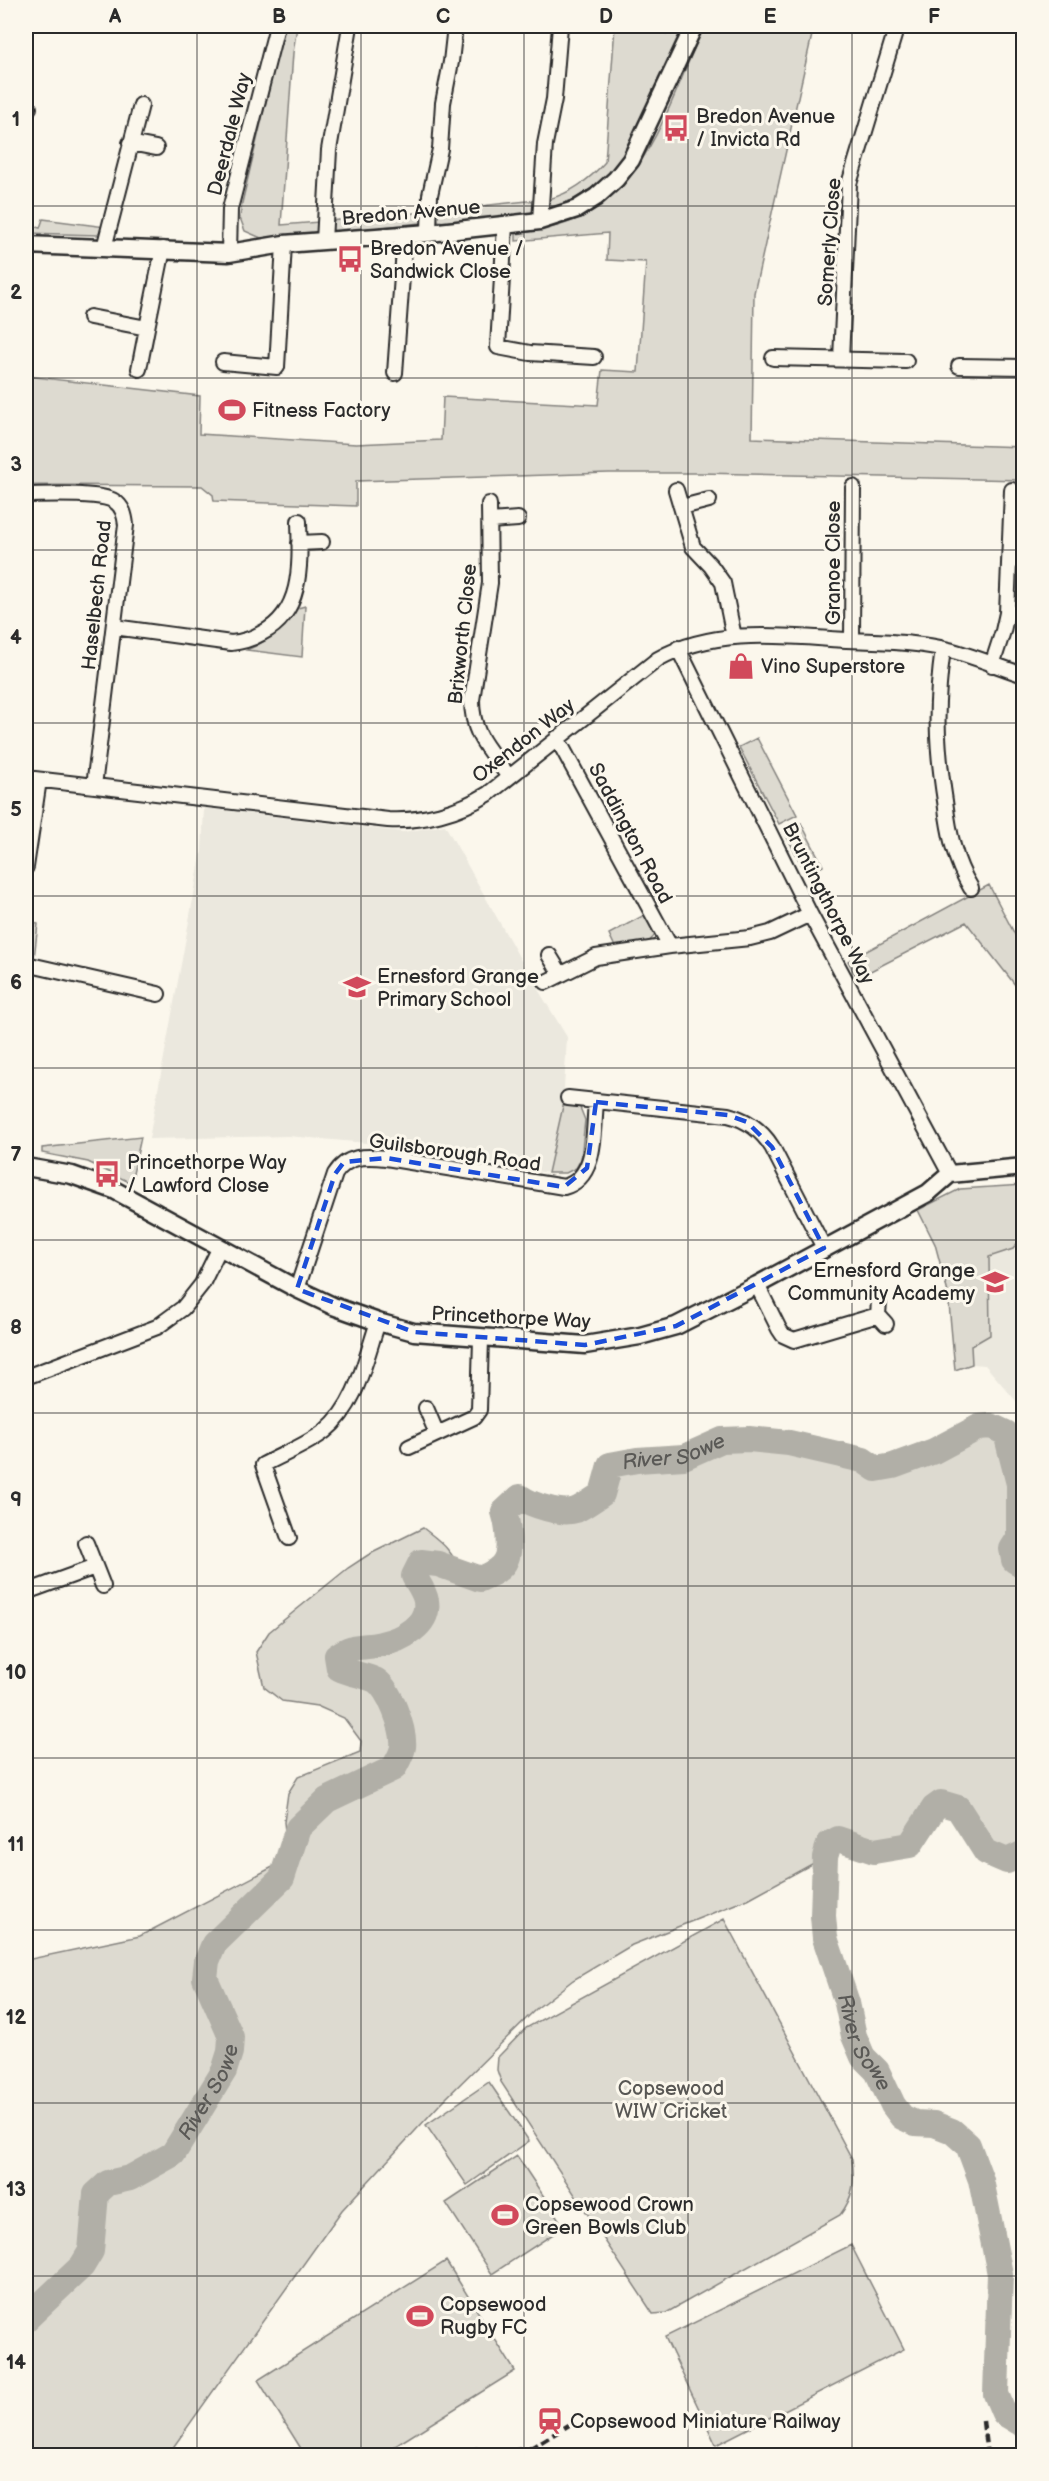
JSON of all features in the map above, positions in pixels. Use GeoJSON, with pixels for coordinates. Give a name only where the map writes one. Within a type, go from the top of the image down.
{"type":"FeatureCollection","features":[{"type":"Feature","properties":{"kind":"street","name":"Deerdale Way"},"geometry":{"type":"LineString","coordinates":[[229,253],[230,208],[277,26]]}},
{"type":"Feature","properties":{"kind":"street"},"geometry":{"type":"LineString","coordinates":[[324,241],[330,141],[350,26]]}},
{"type":"Feature","properties":{"kind":"street"},"geometry":{"type":"LineString","coordinates":[[429,233],[430,195],[440,149],[443,103],[451,62],[454,26]]}},
{"type":"Feature","properties":{"kind":"street"},"geometry":{"type":"LineString","coordinates":[[540,221],[545,144],[554,99],[560,26]]}},
{"type":"Feature","properties":{"kind":"street","name":"Bredon Avenue"},"geometry":{"type":"LineString","coordinates":[[26,245],[229,253],[284,244],[429,233],[540,221],[569,212],[596,198],[632,160],[694,26]]}},
{"type":"Feature","properties":{"kind":"street","name":"Somerly Close"},"geometry":{"type":"LineString","coordinates":[[842,359],[849,184],[897,26]]}},
{"type":"Feature","properties":{"kind":"street"},"geometry":{"type":"LineString","coordinates":[[104,248],[141,105]]}},
{"type":"Feature","properties":{"kind":"street"},"geometry":{"type":"LineString","coordinates":[[130,143],[156,148]]}},
{"type":"Feature","properties":{"kind":"street"},"geometry":{"type":"LineString","coordinates":[[505,225],[498,347],[530,353],[594,357]]}},
{"type":"Feature","properties":{"kind":"street"},"geometry":{"type":"LineString","coordinates":[[394,372],[405,235]]}},
{"type":"Feature","properties":{"kind":"street"},"geometry":{"type":"LineString","coordinates":[[223,362],[277,367],[284,244]]}},
{"type":"Feature","properties":{"kind":"street"},"geometry":{"type":"LineString","coordinates":[[139,369],[163,249]]}},
{"type":"Feature","properties":{"kind":"street"},"geometry":{"type":"LineString","coordinates":[[90,317],[147,328]]}},
{"type":"Feature","properties":{"kind":"street"},"geometry":{"type":"LineString","coordinates":[[773,358],[906,361]]}},
{"type":"Feature","properties":{"kind":"street"},"geometry":{"type":"LineString","coordinates":[[959,366],[1023,367]]}},
{"type":"Feature","properties":{"kind":"street","name":"Granoe Close"},"geometry":{"type":"LineString","coordinates":[[852,640],[853,487]]}},
{"type":"Feature","properties":{"kind":"street"},"geometry":{"type":"LineString","coordinates":[[676,490],[695,551],[723,583],[734,637]]}},
{"type":"Feature","properties":{"kind":"street"},"geometry":{"type":"LineString","coordinates":[[992,665],[1007,613],[1012,490]]}},
{"type":"Feature","properties":{"kind":"street","name":"Haselbech Road"},"geometry":{"type":"LineString","coordinates":[[26,495],[102,497],[120,506],[125,515],[126,525],[94,786]]}},
{"type":"Feature","properties":{"kind":"street"},"geometry":{"type":"LineString","coordinates":[[682,507],[709,500]]}},
{"type":"Feature","properties":{"kind":"street","name":"Brixworth Close"},"geometry":{"type":"LineString","coordinates":[[489,504],[489,593],[472,700],[472,714],[476,731],[509,777]]}},
{"type":"Feature","properties":{"kind":"street"},"geometry":{"type":"LineString","coordinates":[[490,521],[518,519]]}},
{"type":"Feature","properties":{"kind":"street"},"geometry":{"type":"LineString","coordinates":[[114,627],[226,642],[240,642],[256,636],[278,622],[293,599],[297,582],[299,521]]}},
{"type":"Feature","properties":{"kind":"street"},"geometry":{"type":"LineString","coordinates":[[299,543],[321,542]]}},
{"type":"Feature","properties":{"kind":"street","name":"Oxendon Way"},"geometry":{"type":"LineString","coordinates":[[32,779],[402,820],[421,818],[462,807],[488,794],[648,667],[678,648],[734,637],[778,636],[900,642],[943,649],[1023,675]]}},
{"type":"Feature","properties":{"kind":"street","name":"Bruntingthorpe Way"},"geometry":{"type":"LineString","coordinates":[[678,648],[810,914],[950,1174]]}},
{"type":"Feature","properties":{"kind":"street"},"geometry":{"type":"LineString","coordinates":[[943,649],[936,707],[938,750],[953,850],[960,870],[971,888]]}},
{"type":"Feature","properties":{"kind":"street","name":"Saddington Road"},"geometry":{"type":"LineString","coordinates":[[557,738],[670,946]]}},
{"type":"Feature","properties":{"kind":"street"},"geometry":{"type":"LineString","coordinates":[[26,867],[32,779]]}},
{"type":"Feature","properties":{"kind":"street"},"geometry":{"type":"LineString","coordinates":[[546,982],[596,957],[670,946],[750,938],[770,933],[810,914]]}},
{"type":"Feature","properties":{"kind":"street"},"geometry":{"type":"LineString","coordinates":[[549,955],[560,973]]}},
{"type":"Feature","properties":{"kind":"street"},"geometry":{"type":"LineString","coordinates":[[26,964],[158,994]]}},
{"type":"Feature","properties":{"kind":"street"},"geometry":{"type":"LineString","coordinates":[[568,1098],[728,1115],[752,1125],[772,1147],[824,1248]]}},
{"type":"Feature","properties":{"kind":"street","name":"Guilsborough Road"},"geometry":{"type":"LineString","coordinates":[[297,1289],[335,1174],[344,1162],[357,1157],[386,1158],[553,1186],[569,1185],[582,1177],[587,1168],[596,1102]]}},
{"type":"Feature","properties":{"kind":"street","name":"Princethorpe Way"},"geometry":{"type":"LineString","coordinates":[[26,1167],[65,1173],[114,1190],[219,1249],[297,1289],[333,1306],[378,1322],[414,1332],[481,1339],[585,1345],[640,1336],[676,1326],[928,1193],[950,1174]]}},
{"type":"Feature","properties":{"kind":"street"},"geometry":{"type":"LineString","coordinates":[[950,1174],[1023,1167]]}},
{"type":"Feature","properties":{"kind":"street"},"geometry":{"type":"LineString","coordinates":[[26,1377],[157,1327],[183,1308],[196,1292],[219,1249]]}},
{"type":"Feature","properties":{"kind":"street"},"geometry":{"type":"LineString","coordinates":[[757,1285],[783,1335],[794,1340],[882,1320],[879,1301]]}},
{"type":"Feature","properties":{"kind":"street"},"geometry":{"type":"LineString","coordinates":[[289,1538],[263,1465],[323,1432],[341,1416],[359,1379],[378,1322]]}},
{"type":"Feature","properties":{"kind":"street"},"geometry":{"type":"LineString","coordinates":[[409,1447],[474,1417],[479,1410],[481,1339]]}},
{"type":"Feature","properties":{"kind":"street"},"geometry":{"type":"LineString","coordinates":[[426,1408],[437,1434]]}},
{"type":"Feature","properties":{"kind":"street"},"geometry":{"type":"LineString","coordinates":[[86,1543],[103,1586]]}},
{"type":"Feature","properties":{"kind":"street"},"geometry":{"type":"LineString","coordinates":[[26,1592],[95,1567]]}},
{"type":"Feature","properties":{"kind":"highlighted area"},"geometry":{"type":"Polygon","coordinates":[[[596,1102],[728,1115],[747,1122],[772,1147],[824,1248],[676,1326],[585,1345],[414,1332],[297,1289],[335,1174],[344,1162],[386,1158],[564,1187],[587,1168],[596,1102]]]}},
{"type":"Feature","properties":{"kind":"shaded area","name":"Ernesford Grange Primary School"},"geometry":{"type":"Polygon","coordinates":[[[204,808],[403,832],[445,825],[528,973],[567,1037],[563,1106],[548,1173],[378,1144],[288,1136],[149,1139],[202,850],[204,808]]]}},
{"type":"Feature","properties":{"kind":"shaded area","name":"Ernesford Grange Community Academy"},"geometry":{"type":"Polygon","coordinates":[[[1016,1185],[1023,1185],[1023,1409],[985,1365],[972,1364],[962,1237],[1016,1185]]]}},
{"type":"Feature","properties":{"kind":"green space"},"geometry":{"type":"Polygon","coordinates":[[[284,26],[297,26],[293,53],[281,225],[319,222],[317,233],[261,238],[245,231],[240,218],[284,26]]]}},
{"type":"Feature","properties":{"kind":"green space"},"geometry":{"type":"Polygon","coordinates":[[[615,26],[632,26],[668,34],[673,26],[688,26],[657,98],[632,145],[598,184],[576,198],[561,205],[551,206],[549,199],[579,185],[605,162],[615,26]]]}},
{"type":"Feature","properties":{"kind":"green space"},"geometry":{"type":"Polygon","coordinates":[[[704,26],[814,26],[754,293],[752,438],[1023,447],[1023,480],[609,473],[356,481],[356,506],[214,501],[213,495],[202,486],[26,485],[26,376],[200,396],[199,434],[356,444],[441,440],[443,397],[598,405],[602,370],[638,372],[646,262],[607,260],[608,233],[516,241],[516,234],[556,226],[579,218],[603,203],[624,184],[656,134],[704,26]]]}},
{"type":"Feature","properties":{"kind":"green space"},"geometry":{"type":"Polygon","coordinates":[[[536,200],[532,213],[444,222],[438,221],[435,211],[536,200]]]}},
{"type":"Feature","properties":{"kind":"green space"},"geometry":{"type":"Polygon","coordinates":[[[425,212],[421,223],[334,232],[329,221],[425,212]]]}},
{"type":"Feature","properties":{"kind":"green space"},"geometry":{"type":"Polygon","coordinates":[[[43,219],[106,227],[98,235],[26,233],[26,224],[40,228],[43,219]]]}},
{"type":"Feature","properties":{"kind":"green space"},"geometry":{"type":"Polygon","coordinates":[[[305,606],[302,657],[247,650],[276,633],[298,608],[305,606]]]}},
{"type":"Feature","properties":{"kind":"green space"},"geometry":{"type":"Polygon","coordinates":[[[757,738],[797,815],[779,824],[739,747],[757,738]]]}},
{"type":"Feature","properties":{"kind":"green space"},"geometry":{"type":"Polygon","coordinates":[[[801,823],[823,866],[807,875],[784,831],[801,823]]]}},
{"type":"Feature","properties":{"kind":"green space"},"geometry":{"type":"Polygon","coordinates":[[[989,885],[1023,950],[1023,995],[966,922],[857,978],[848,961],[989,885]]]}},
{"type":"Feature","properties":{"kind":"green space"},"geometry":{"type":"Polygon","coordinates":[[[648,913],[656,933],[653,938],[639,946],[616,949],[609,934],[648,913]]]}},
{"type":"Feature","properties":{"kind":"green space"},"geometry":{"type":"Polygon","coordinates":[[[26,921],[38,924],[34,958],[26,955],[26,921]]]}},
{"type":"Feature","properties":{"kind":"green space"},"geometry":{"type":"Polygon","coordinates":[[[579,1105],[585,1120],[581,1159],[576,1168],[566,1173],[548,1173],[563,1106],[579,1105]]]}},
{"type":"Feature","properties":{"kind":"green space"},"geometry":{"type":"Polygon","coordinates":[[[141,1137],[131,1183],[88,1162],[42,1153],[42,1148],[141,1137]]]}},
{"type":"Feature","properties":{"kind":"green space"},"geometry":{"type":"Polygon","coordinates":[[[1023,1185],[1022,1237],[1013,1249],[989,1257],[990,1335],[971,1346],[972,1364],[955,1370],[948,1293],[935,1244],[918,1210],[960,1189],[1023,1185]]]}},
{"type":"Feature","properties":{"kind":"green space"},"geometry":{"type":"Polygon","coordinates":[[[991,1426],[1006,1433],[1019,1484],[1019,1538],[1012,1549],[1014,1560],[1024,1566],[1023,1853],[1007,1861],[986,1852],[958,1808],[941,1803],[934,1808],[910,1845],[874,1851],[838,1839],[829,1844],[825,1857],[748,1899],[632,1945],[573,1980],[536,2009],[440,2104],[342,2210],[174,2446],[171,2455],[26,2455],[26,1960],[140,1936],[288,1859],[284,1822],[288,1793],[298,1777],[360,1752],[361,1741],[344,1718],[317,1706],[282,1701],[264,1687],[256,1652],[269,1632],[348,1568],[368,1555],[423,1528],[451,1553],[466,1573],[479,1578],[491,1575],[504,1563],[508,1553],[509,1535],[504,1512],[520,1497],[547,1508],[563,1511],[576,1510],[602,1494],[610,1465],[637,1460],[684,1457],[722,1440],[749,1439],[789,1443],[863,1460],[876,1469],[921,1456],[970,1432],[991,1426]]]}},
{"type":"Feature","properties":{"kind":"green space","name":"Copsewood WIW Cricket"},"geometry":{"type":"Polygon","coordinates":[[[724,1919],[852,2159],[852,2188],[848,2202],[840,2215],[666,2313],[653,2314],[501,2082],[497,2070],[498,2057],[526,2028],[724,1919]]]}},
{"type":"Feature","properties":{"kind":"green space"},"geometry":{"type":"Polygon","coordinates":[[[489,2082],[529,2141],[467,2185],[426,2125],[489,2082]]]}},
{"type":"Feature","properties":{"kind":"green space","name":"Copsewood Crown Green Bowls Club"},"geometry":{"type":"Polygon","coordinates":[[[517,2156],[564,2227],[492,2274],[446,2203],[517,2156]]]}},
{"type":"Feature","properties":{"kind":"green space"},"geometry":{"type":"Polygon","coordinates":[[[851,2245],[904,2349],[716,2445],[665,2337],[851,2245]]]}},
{"type":"Feature","properties":{"kind":"green space","name":"Copsewood Rugby FC"},"geometry":{"type":"Polygon","coordinates":[[[446,2261],[515,2371],[381,2455],[305,2455],[258,2380],[446,2261]]]}},
{"type":"Feature","properties":{"kind":"waterway","name":"River Sowe"},"geometry":{"type":"LineString","coordinates":[[26,2319],[82,2266],[91,2251],[96,2194],[108,2183],[130,2178],[173,2154],[224,2071],[230,2052],[231,2037],[205,1978],[207,1961],[214,1944],[282,1878],[298,1828],[327,1800],[394,1768],[398,1761],[402,1752],[403,1740],[395,1710],[386,1691],[375,1680],[339,1668],[337,1656],[354,1648],[397,1639],[419,1624],[426,1610],[424,1595],[414,1576],[421,1562],[438,1564],[480,1579],[491,1574],[502,1566],[508,1554],[507,1523],[504,1512],[520,1497],[547,1508],[563,1511],[576,1510],[602,1494],[610,1465],[637,1460],[684,1457],[722,1440],[749,1439],[789,1443],[863,1460],[876,1469],[893,1466],[934,1451],[979,1427],[991,1426],[1006,1433],[1019,1484],[1019,1538],[1012,1549],[1014,1560],[1024,1566]]}},
{"type":"Feature","properties":{"kind":"waterway","name":"River Sowe"},"geometry":{"type":"LineString","coordinates":[[1024,1853],[1007,1861],[986,1852],[958,1808],[941,1803],[934,1808],[910,1845],[874,1851],[838,1839],[829,1844],[825,1857],[823,1916],[825,1938],[847,2003],[854,2036],[863,2057],[877,2071],[893,2105],[902,2117],[915,2123],[934,2124],[952,2131],[968,2145],[981,2180],[1000,2274],[996,2394],[1004,2413],[1019,2422],[1024,2420]]}},
{"type":"Feature","properties":{"kind":"railway"},"geometry":{"type":"LineString","coordinates":[[983,2421],[987,2456]]}},
{"type":"Feature","properties":{"kind":"railway"},"geometry":{"type":"LineString","coordinates":[[464,2456],[476,2449],[504,2452],[531,2448],[569,2425]]}},
{"type":"Feature","properties":{"kind":"place","name":"Bredon Avenue / Invicta Rd"},"geometry":{"type":"Point","coordinates":[676,128]}},
{"type":"Feature","properties":{"kind":"place","name":"Bredon Avenue / Sandwick Close"},"geometry":{"type":"Point","coordinates":[350,259]}},
{"type":"Feature","properties":{"kind":"place","name":"Fitness Factory"},"geometry":{"type":"Point","coordinates":[232,410]}},
{"type":"Feature","properties":{"kind":"place","name":"Vino Superstore"},"geometry":{"type":"Point","coordinates":[741,666]}},
{"type":"Feature","properties":{"kind":"place","name":"Ernesford Grange Primary School"},"geometry":{"type":"Point","coordinates":[357,987]}},
{"type":"Feature","properties":{"kind":"place","name":"Princethorpe Way / Lawford Close"},"geometry":{"type":"Point","coordinates":[107,1174]}},
{"type":"Feature","properties":{"kind":"place","name":"Ernesford Grange Community Academy"},"geometry":{"type":"Point","coordinates":[995,1282]}},
{"type":"Feature","properties":{"kind":"place","name":"Copsewood Crown Green Bowls Club"},"geometry":{"type":"Point","coordinates":[505,2215]}},
{"type":"Feature","properties":{"kind":"place","name":"Copsewood Rugby FC"},"geometry":{"type":"Point","coordinates":[420,2316]}},
{"type":"Feature","properties":{"kind":"place","name":"Copsewood Miniature Railway"},"geometry":{"type":"Point","coordinates":[550,2421]}}]}
